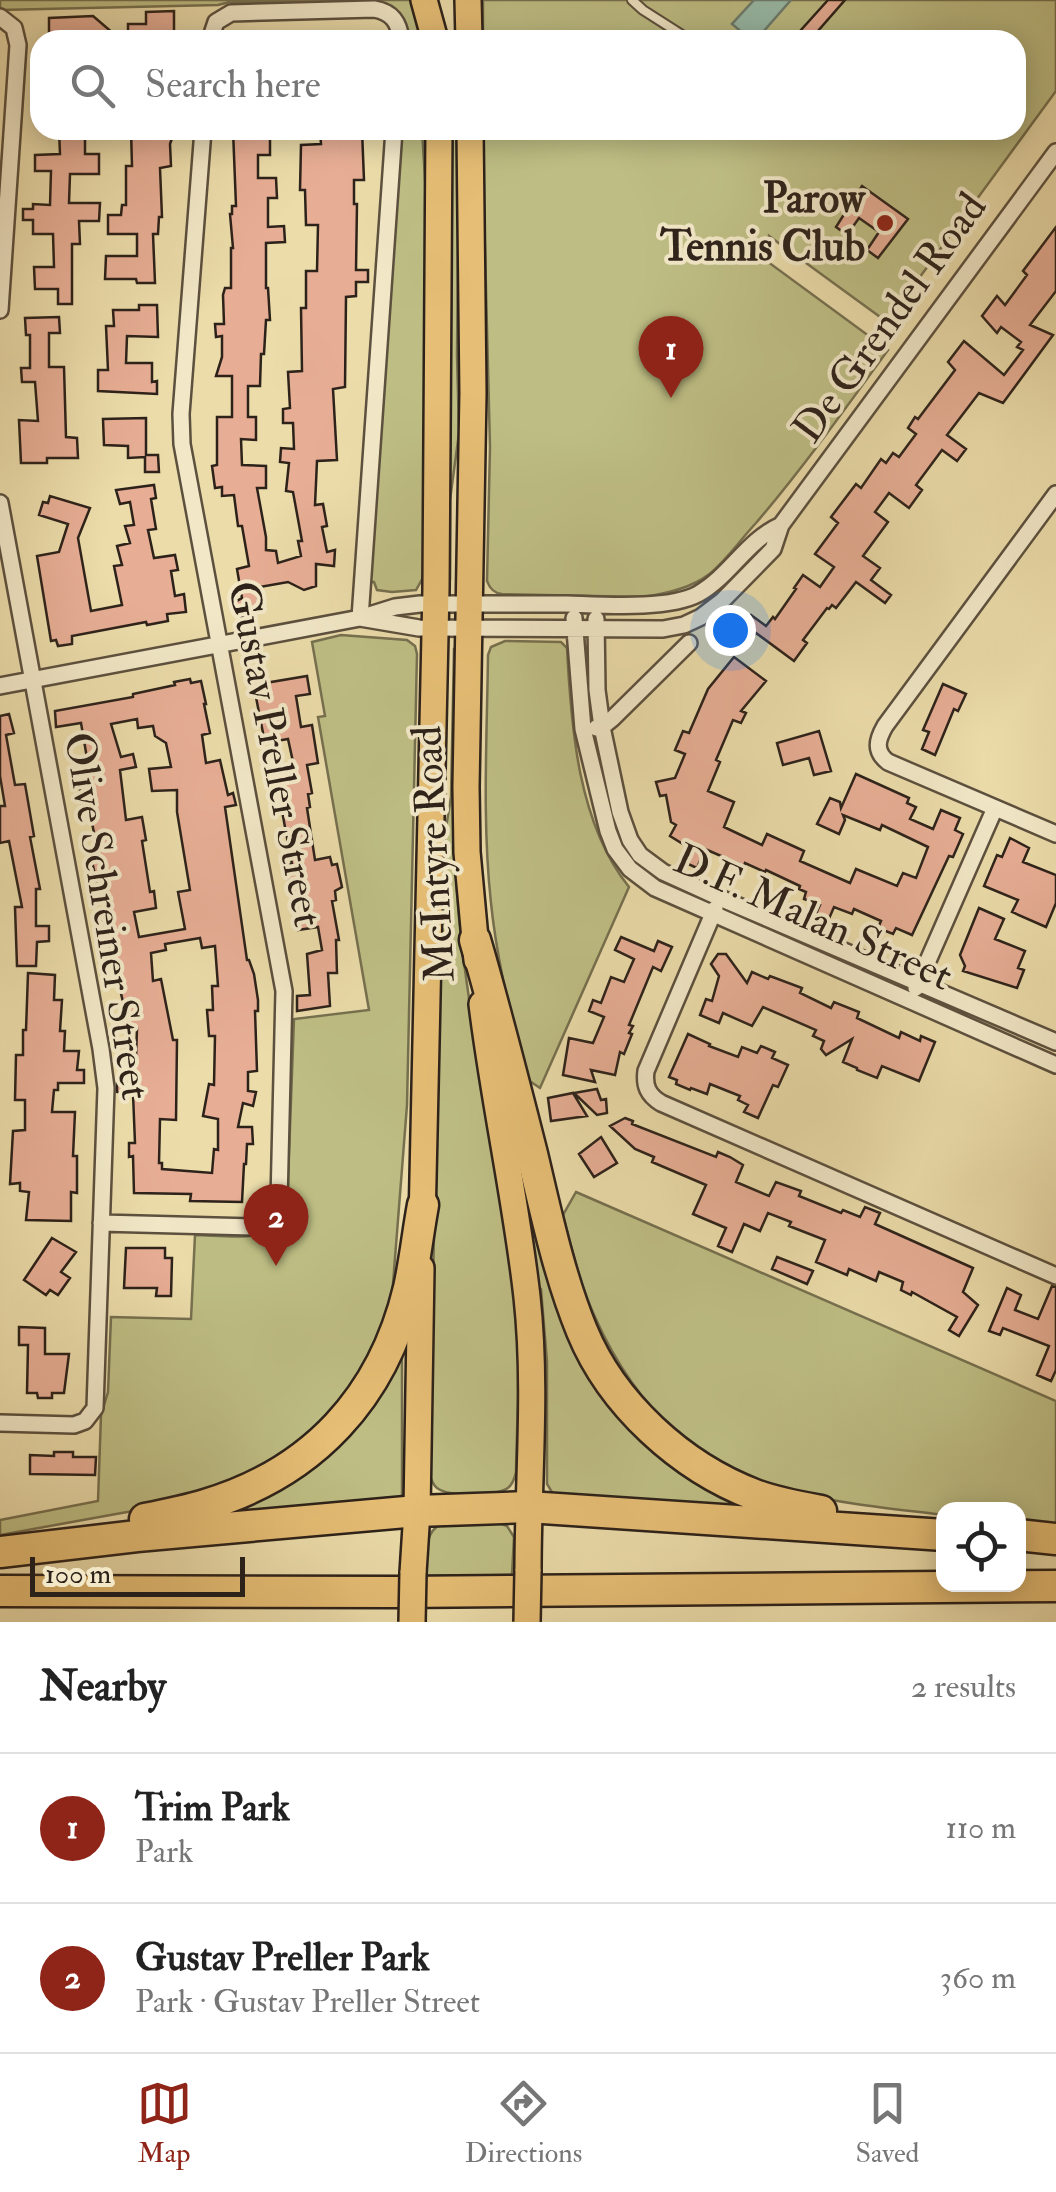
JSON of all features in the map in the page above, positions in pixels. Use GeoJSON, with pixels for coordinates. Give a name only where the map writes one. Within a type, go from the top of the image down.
{"type":"FeatureCollection","features":[{"type":"Feature","properties":{"kind":"highway"},"geometry":{"type":"LineString","coordinates":[[476,940],[582,1332],[622,1396],[667,1443],[698,1466],[756,1496],[836,1514],[936,1525]]}},
{"type":"Feature","properties":{"kind":"highway"},"geometry":{"type":"LineString","coordinates":[[0,1550],[202,1506],[264,1481],[318,1444],[350,1414],[385,1358],[409,1288],[422,1204]]}},
{"type":"Feature","properties":{"kind":"highway"},"geometry":{"type":"LineString","coordinates":[[0,1550],[417,1511],[528,1508],[936,1534]]}},
{"type":"Feature","properties":{"kind":"highway"},"geometry":{"type":"LineString","coordinates":[[1026,1538],[1056,1541]]}},
{"type":"Feature","properties":{"kind":"highway"},"geometry":{"type":"LineString","coordinates":[[0,1591],[1056,1586]]}},
{"type":"Feature","properties":{"kind":"main road"},"geometry":{"type":"LineString","coordinates":[[424,0],[434,30]]}},
{"type":"Feature","properties":{"kind":"main road"},"geometry":{"type":"LineString","coordinates":[[439,30],[442,0]]}},
{"type":"Feature","properties":{"kind":"main road"},"geometry":{"type":"LineString","coordinates":[[468,0],[469,30]]}},
{"type":"Feature","properties":{"kind":"main road","name":"McIntyre Road"},"geometry":{"type":"LineString","coordinates":[[412,1622],[436,616],[439,140]]}},
{"type":"Feature","properties":{"kind":"main road","name":"McIntyre Road"},"geometry":{"type":"LineString","coordinates":[[470,140],[473,393],[467,852],[488,1050],[527,1300],[531,1418],[527,1622]]}},
{"type":"Feature","properties":{"kind":"street"},"geometry":{"type":"LineString","coordinates":[[212,30],[223,16],[238,12],[378,10],[393,17],[398,30]]}},
{"type":"Feature","properties":{"kind":"street"},"geometry":{"type":"LineString","coordinates":[[0,18],[17,33],[18,58],[0,310]]}},
{"type":"Feature","properties":{"kind":"street","name":"Gustav Preller Street"},"geometry":{"type":"LineString","coordinates":[[101,1223],[253,1226],[271,1218],[279,1201],[284,991],[182,432],[201,140]]}},
{"type":"Feature","properties":{"kind":"street"},"geometry":{"type":"LineString","coordinates":[[360,618],[393,140]]}},
{"type":"Feature","properties":{"kind":"street","name":"De Grendel Road"},"geometry":{"type":"LineString","coordinates":[[469,616],[574,628],[663,629],[684,626],[722,602],[773,549],[780,525],[1056,152]]}},
{"type":"Feature","properties":{"kind":"street"},"geometry":{"type":"LineString","coordinates":[[1056,494],[884,726],[878,751],[888,762],[1056,834]]}},
{"type":"Feature","properties":{"kind":"street","name":"Olive Schreiner Street"},"geometry":{"type":"LineString","coordinates":[[0,503],[104,1068],[97,1403],[90,1417],[80,1424],[0,1423]]}},
{"type":"Feature","properties":{"kind":"street","name":"De Grendel Road"},"geometry":{"type":"LineString","coordinates":[[469,616],[574,604],[679,601],[712,584],[757,538],[780,525]]}},
{"type":"Feature","properties":{"kind":"street","name":"D.F. Malan Street"},"geometry":{"type":"LineString","coordinates":[[574,604],[583,729],[608,830],[615,849],[630,869],[655,888],[1056,1065]]}},
{"type":"Feature","properties":{"kind":"street","name":"D.F. Malan Street"},"geometry":{"type":"LineString","coordinates":[[596,605],[596,690],[602,727],[620,812],[640,855],[652,865],[720,898],[1056,1042]]}},
{"type":"Feature","properties":{"kind":"street"},"geometry":{"type":"LineString","coordinates":[[0,686],[360,618],[394,607],[436,616],[469,616]]}},
{"type":"Feature","properties":{"kind":"street"},"geometry":{"type":"LineString","coordinates":[[360,618],[407,626],[436,616],[469,616]]}},
{"type":"Feature","properties":{"kind":"street"},"geometry":{"type":"LineString","coordinates":[[583,729],[602,727],[688,643]]}},
{"type":"Feature","properties":{"kind":"street"},"geometry":{"type":"LineString","coordinates":[[911,1001],[995,808]]}},
{"type":"Feature","properties":{"kind":"street"},"geometry":{"type":"LineString","coordinates":[[720,898],[646,1071],[644,1081],[650,1094],[661,1103],[1056,1276]]}},
{"type":"Feature","properties":{"kind":"lane"},"geometry":{"type":"LineString","coordinates":[[632,0],[674,30]]}},
{"type":"Feature","properties":{"kind":"green space"},"geometry":{"type":"Polygon","coordinates":[[[0,0],[412,0],[421,30],[406,30],[401,16],[380,3],[230,2],[0,10],[0,0]]]}},
{"type":"Feature","properties":{"kind":"green space"},"geometry":{"type":"Polygon","coordinates":[[[483,0],[1056,0],[1056,91],[1026,132],[1026,30],[483,30],[483,0]]]}},
{"type":"Feature","properties":{"kind":"green space"},"geometry":{"type":"Polygon","coordinates":[[[401,140],[423,140],[430,261],[425,574],[416,590],[377,590],[374,582],[370,582],[401,140]]]}},
{"type":"Feature","properties":{"kind":"green space"},"geometry":{"type":"Polygon","coordinates":[[[450,140],[459,140],[459,433],[450,500],[450,579],[445,579],[450,140]]]}},
{"type":"Feature","properties":{"kind":"green space"},"geometry":{"type":"Polygon","coordinates":[[[482,140],[1020,140],[887,322],[769,236],[768,262],[888,350],[824,438],[727,557],[693,584],[642,597],[495,592],[487,581],[490,447],[482,140]]]}},
{"type":"Feature","properties":{"kind":"green space"},"geometry":{"type":"Polygon","coordinates":[[[341,635],[407,640],[415,646],[417,654],[407,1105],[391,1309],[365,1378],[287,1457],[177,1503],[0,1535],[0,1520],[98,1501],[101,1415],[108,1392],[111,1317],[191,1319],[195,1235],[258,1235],[279,1225],[287,1209],[294,1019],[369,1010],[318,717],[325,716],[312,642],[341,635]]]}},
{"type":"Feature","properties":{"kind":"green space"},"geometry":{"type":"Polygon","coordinates":[[[505,641],[561,642],[567,648],[575,742],[588,805],[612,862],[629,887],[540,1088],[525,1078],[497,947],[488,872],[488,655],[491,647],[505,641]]]}},
{"type":"Feature","properties":{"kind":"green space"},"geometry":{"type":"Polygon","coordinates":[[[454,649],[458,901],[473,1027],[510,1252],[518,1341],[514,1479],[503,1490],[473,1495],[443,1491],[434,1485],[429,1474],[442,852],[451,797],[454,649]]]}},
{"type":"Feature","properties":{"kind":"green space"},"geometry":{"type":"Polygon","coordinates":[[[509,1107],[571,1340],[772,1516],[556,1499],[547,1484],[547,1361],[541,1289],[535,1283],[509,1107]]]}},
{"type":"Feature","properties":{"kind":"green space"},"geometry":{"type":"Polygon","coordinates":[[[576,1192],[1056,1401],[1056,1529],[1026,1525],[1026,1502],[936,1502],[936,1514],[818,1497],[764,1482],[702,1451],[652,1407],[612,1351],[581,1280],[563,1215],[576,1192]]]}},
{"type":"Feature","properties":{"kind":"green space"},"geometry":{"type":"Polygon","coordinates":[[[402,1345],[402,1495],[397,1502],[207,1521],[248,1496],[402,1345]]]}},
{"type":"Feature","properties":{"kind":"green space"},"geometry":{"type":"Polygon","coordinates":[[[443,1523],[507,1526],[514,1537],[512,1575],[426,1576],[429,1538],[443,1523]]]}},
{"type":"Feature","properties":{"kind":"shaded area"},"geometry":{"type":"Polygon","coordinates":[[[754,0],[791,0],[765,30],[739,30],[732,24],[754,0]]]}},
{"type":"Feature","properties":{"kind":"building"},"geometry":{"type":"Polygon","coordinates":[[[828,0],[845,0],[819,30],[801,30],[828,0]]]}},
{"type":"Feature","properties":{"kind":"building"},"geometry":{"type":"Polygon","coordinates":[[[174,11],[174,30],[128,30],[128,24],[146,24],[146,12],[174,11]]]}},
{"type":"Feature","properties":{"kind":"building"},"geometry":{"type":"Polygon","coordinates":[[[93,16],[109,30],[49,30],[49,18],[93,16]]]}},
{"type":"Feature","properties":{"kind":"building"},"geometry":{"type":"Polygon","coordinates":[[[59,140],[85,140],[85,154],[99,154],[99,174],[70,174],[69,203],[100,203],[99,221],[79,221],[80,244],[72,244],[72,304],[58,304],[58,289],[35,289],[34,267],[54,267],[53,234],[33,234],[33,220],[23,220],[23,209],[33,209],[33,204],[50,205],[51,171],[35,171],[35,155],[60,154],[59,140]]]}},
{"type":"Feature","properties":{"kind":"building"},"geometry":{"type":"Polygon","coordinates":[[[131,140],[171,140],[171,166],[160,168],[162,217],[158,234],[153,234],[155,283],[105,279],[106,256],[137,256],[137,234],[108,234],[108,215],[121,215],[122,205],[126,205],[126,166],[132,166],[131,140]]]}},
{"type":"Feature","properties":{"kind":"building"},"geometry":{"type":"Polygon","coordinates":[[[233,140],[270,140],[270,155],[258,155],[258,178],[276,178],[277,198],[268,198],[268,227],[284,226],[285,242],[266,243],[270,320],[266,320],[260,386],[248,386],[248,417],[256,417],[256,440],[241,439],[242,465],[266,466],[266,488],[257,488],[266,550],[276,551],[278,563],[301,556],[293,492],[286,491],[289,463],[280,462],[281,448],[294,449],[293,423],[283,423],[283,409],[290,408],[288,372],[302,371],[301,308],[306,308],[306,271],[317,271],[318,225],[306,225],[305,190],[300,190],[301,145],[321,144],[321,140],[362,140],[364,180],[354,180],[356,270],[368,270],[368,282],[356,282],[356,296],[346,297],[345,387],[333,389],[337,460],[317,461],[315,505],[323,504],[327,526],[322,527],[327,552],[335,550],[334,566],[316,564],[316,586],[304,590],[288,582],[254,588],[262,609],[241,617],[235,602],[242,598],[237,569],[249,566],[242,526],[238,526],[234,495],[222,496],[222,487],[215,488],[212,466],[217,465],[217,417],[232,417],[232,376],[216,376],[222,357],[222,336],[216,337],[215,324],[224,324],[223,295],[225,288],[231,288],[230,214],[232,206],[236,206],[233,140]]]}},
{"type":"Feature","properties":{"kind":"building","name":"Parow Tennis Club"},"geometry":{"type":"Polygon","coordinates":[[[862,186],[908,219],[878,258],[867,250],[879,232],[859,218],[847,235],[836,227],[862,186]]]}},
{"type":"Feature","properties":{"kind":"building"},"geometry":{"type":"Polygon","coordinates":[[[1056,227],[1056,291],[1030,325],[1053,335],[1003,403],[979,393],[947,435],[966,449],[957,461],[942,450],[916,485],[922,490],[909,508],[889,493],[875,512],[888,522],[863,556],[880,568],[871,580],[891,595],[885,603],[856,582],[836,608],[827,608],[803,640],[807,643],[794,661],[756,633],[752,638],[740,629],[751,615],[766,626],[775,619],[803,575],[820,587],[834,567],[815,554],[838,523],[831,517],[856,484],[861,488],[881,459],[886,463],[893,453],[899,457],[916,434],[908,428],[915,417],[918,419],[955,370],[948,362],[964,341],[1004,375],[1023,350],[1017,347],[1021,342],[1001,327],[997,333],[982,316],[997,296],[1005,305],[1027,275],[1023,271],[1056,227]]]}},
{"type":"Feature","properties":{"kind":"building"},"geometry":{"type":"Polygon","coordinates":[[[139,305],[157,305],[158,337],[127,336],[126,363],[152,363],[152,382],[157,381],[157,394],[98,391],[98,370],[108,370],[106,326],[114,326],[113,310],[139,310],[139,305]]]}},
{"type":"Feature","properties":{"kind":"building"},"geometry":{"type":"Polygon","coordinates":[[[59,317],[60,333],[49,333],[49,367],[64,367],[66,437],[77,438],[78,458],[21,463],[19,420],[38,421],[35,382],[22,382],[21,368],[30,368],[30,335],[26,335],[25,318],[59,317]]]}},
{"type":"Feature","properties":{"kind":"building"},"geometry":{"type":"Polygon","coordinates":[[[146,418],[146,455],[158,455],[159,472],[145,472],[145,457],[128,458],[128,446],[104,445],[103,419],[146,418]]]}},
{"type":"Feature","properties":{"kind":"building"},"geometry":{"type":"Polygon","coordinates":[[[154,485],[156,498],[151,499],[156,529],[148,530],[154,558],[175,555],[178,570],[171,571],[175,596],[184,594],[186,612],[167,614],[168,621],[72,636],[72,644],[58,646],[56,640],[51,641],[37,556],[59,552],[68,524],[39,515],[43,502],[48,503],[50,496],[90,508],[78,538],[91,611],[122,605],[114,566],[122,565],[117,546],[130,543],[125,526],[134,525],[130,502],[120,504],[116,490],[154,485]]]}},
{"type":"Feature","properties":{"kind":"building"},"geometry":{"type":"Polygon","coordinates":[[[734,657],[766,681],[741,711],[746,713],[741,723],[733,720],[716,760],[720,762],[708,791],[734,802],[724,827],[762,845],[767,834],[804,851],[800,861],[850,883],[856,869],[897,886],[903,873],[916,878],[928,847],[882,825],[880,830],[843,815],[839,834],[817,824],[830,798],[840,802],[841,808],[856,774],[909,798],[907,803],[916,807],[910,819],[933,829],[941,810],[960,818],[955,830],[963,834],[912,935],[896,928],[893,934],[878,928],[881,921],[854,909],[852,914],[834,907],[828,921],[815,916],[820,905],[804,899],[806,892],[800,886],[705,849],[697,868],[679,860],[686,846],[670,836],[676,825],[671,822],[666,795],[660,796],[656,782],[675,778],[685,754],[675,750],[683,731],[689,733],[708,689],[734,657]]]}},
{"type":"Feature","properties":{"kind":"building"},"geometry":{"type":"Polygon","coordinates":[[[307,676],[310,694],[296,696],[301,727],[312,725],[318,763],[307,765],[312,793],[308,794],[307,808],[315,860],[330,857],[332,865],[337,864],[342,887],[335,891],[336,900],[332,901],[339,940],[337,973],[328,973],[330,1006],[297,1011],[297,996],[310,995],[307,954],[322,950],[318,927],[298,930],[286,865],[292,864],[275,774],[295,771],[288,739],[265,743],[253,682],[307,676]]]}},
{"type":"Feature","properties":{"kind":"building"},"geometry":{"type":"Polygon","coordinates":[[[201,681],[210,733],[202,735],[206,763],[220,760],[228,795],[233,793],[236,805],[225,807],[247,960],[254,974],[258,1000],[257,1071],[248,1072],[248,1091],[256,1092],[253,1106],[243,1103],[238,1127],[252,1127],[253,1144],[247,1144],[242,1202],[190,1201],[191,1194],[134,1193],[133,1156],[129,1157],[129,1143],[135,1143],[133,1094],[117,1092],[117,1083],[132,1083],[137,1029],[130,1031],[105,935],[103,921],[111,919],[106,888],[98,889],[92,861],[100,860],[88,805],[82,806],[79,782],[86,780],[84,765],[88,764],[81,723],[56,727],[55,711],[133,697],[175,685],[174,682],[201,681]],[[137,719],[111,724],[121,757],[133,754],[136,767],[120,770],[126,820],[142,817],[150,892],[154,891],[156,908],[134,912],[139,937],[185,929],[178,892],[190,890],[177,790],[152,791],[149,769],[171,767],[166,743],[155,736],[153,726],[138,728],[137,719]],[[200,938],[165,944],[166,950],[151,953],[153,981],[161,979],[173,1040],[177,1040],[176,1120],[160,1119],[159,1163],[162,1169],[212,1173],[214,1149],[218,1150],[218,1119],[203,1116],[209,1084],[214,1085],[215,1036],[209,1036],[207,1010],[213,1010],[212,986],[218,986],[215,946],[202,948],[200,938]]]}},
{"type":"Feature","properties":{"kind":"building"},"geometry":{"type":"Polygon","coordinates":[[[943,684],[966,694],[958,711],[954,709],[935,755],[922,749],[929,732],[923,730],[943,684]]]}},
{"type":"Feature","properties":{"kind":"building"},"geometry":{"type":"Polygon","coordinates":[[[9,714],[14,733],[6,735],[15,785],[25,784],[34,836],[30,837],[40,889],[36,889],[36,926],[49,926],[49,941],[37,942],[36,966],[17,966],[15,907],[22,907],[9,841],[0,843],[0,806],[5,806],[0,776],[0,716],[9,714]]]}},
{"type":"Feature","properties":{"kind":"building"},"geometry":{"type":"Polygon","coordinates":[[[819,731],[831,771],[814,775],[809,758],[783,765],[777,743],[819,731]]]}},
{"type":"Feature","properties":{"kind":"building"},"geometry":{"type":"Polygon","coordinates":[[[1010,838],[1029,848],[1023,862],[1056,875],[1056,903],[1046,927],[1012,912],[1018,900],[984,886],[997,855],[1002,857],[1010,838]]]}},
{"type":"Feature","properties":{"kind":"building"},"geometry":{"type":"Polygon","coordinates":[[[979,908],[1004,919],[995,939],[1025,951],[1018,968],[1024,970],[1017,988],[963,971],[960,955],[979,908]]]}},
{"type":"Feature","properties":{"kind":"building"},"geometry":{"type":"Polygon","coordinates":[[[621,937],[654,951],[658,941],[672,947],[661,971],[653,967],[629,1025],[633,1026],[629,1033],[632,1034],[624,1054],[620,1052],[615,1075],[591,1070],[595,1082],[563,1075],[569,1038],[593,1043],[604,1017],[589,1011],[593,1000],[601,1003],[611,977],[624,982],[634,959],[615,950],[621,937]]]}},
{"type":"Feature","properties":{"kind":"building"},"geometry":{"type":"Polygon","coordinates":[[[718,954],[726,954],[747,983],[752,972],[768,979],[770,976],[802,988],[800,993],[831,1008],[834,1002],[859,1012],[857,1018],[899,1038],[901,1032],[920,1041],[921,1036],[935,1042],[919,1081],[882,1066],[877,1078],[857,1070],[843,1062],[852,1039],[826,1055],[821,1049],[824,1041],[813,1036],[816,1030],[763,1007],[752,1026],[723,1013],[719,1023],[700,1015],[706,999],[712,1001],[719,976],[711,964],[718,954]]]}},
{"type":"Feature","properties":{"kind":"building"},"geometry":{"type":"Polygon","coordinates":[[[28,973],[55,975],[54,1000],[62,1000],[60,1031],[65,1031],[64,1051],[79,1051],[77,1070],[84,1070],[84,1083],[58,1083],[52,1112],[75,1112],[73,1156],[77,1156],[77,1193],[71,1192],[71,1221],[26,1220],[29,1192],[20,1191],[20,1183],[10,1184],[13,1131],[25,1130],[25,1100],[15,1100],[16,1055],[23,1055],[26,1030],[28,973]]]}},
{"type":"Feature","properties":{"kind":"building"},"geometry":{"type":"Polygon","coordinates":[[[688,1034],[738,1057],[742,1047],[757,1053],[761,1046],[775,1052],[772,1058],[788,1065],[778,1087],[773,1085],[758,1118],[744,1112],[748,1105],[738,1100],[740,1096],[710,1084],[707,1094],[690,1090],[669,1077],[688,1034]]]}},
{"type":"Feature","properties":{"kind":"building"},"geometry":{"type":"Polygon","coordinates":[[[597,1089],[601,1100],[606,1099],[607,1113],[597,1115],[574,1093],[597,1089]]]}},
{"type":"Feature","properties":{"kind":"building"},"geometry":{"type":"Polygon","coordinates":[[[573,1093],[587,1116],[551,1121],[548,1098],[573,1093]]]}},
{"type":"Feature","properties":{"kind":"building"},"geometry":{"type":"Polygon","coordinates":[[[625,1118],[716,1157],[718,1152],[730,1157],[743,1165],[736,1182],[769,1196],[776,1182],[841,1213],[843,1210],[860,1217],[865,1207],[880,1213],[875,1224],[973,1268],[963,1292],[978,1305],[959,1336],[949,1330],[957,1317],[901,1290],[903,1282],[879,1272],[876,1281],[849,1269],[847,1275],[816,1262],[825,1240],[768,1213],[760,1231],[744,1224],[732,1252],[718,1246],[726,1228],[693,1214],[706,1185],[652,1162],[654,1157],[635,1149],[610,1126],[625,1118]]]}},
{"type":"Feature","properties":{"kind":"building"},"geometry":{"type":"Polygon","coordinates":[[[601,1137],[617,1163],[594,1177],[579,1154],[601,1137]]]}},
{"type":"Feature","properties":{"kind":"building"},"geometry":{"type":"Polygon","coordinates":[[[52,1238],[76,1252],[61,1272],[70,1278],[58,1295],[50,1290],[46,1295],[24,1280],[52,1238]]]}},
{"type":"Feature","properties":{"kind":"building"},"geometry":{"type":"Polygon","coordinates":[[[126,1248],[165,1248],[165,1258],[172,1258],[171,1296],[156,1296],[157,1288],[124,1288],[126,1248]]]}},
{"type":"Feature","properties":{"kind":"building"},"geometry":{"type":"Polygon","coordinates":[[[777,1257],[813,1271],[807,1284],[772,1269],[777,1257]]]}},
{"type":"Feature","properties":{"kind":"building"},"geometry":{"type":"Polygon","coordinates":[[[1052,1286],[1056,1287],[1056,1370],[1051,1381],[1037,1375],[1049,1346],[1003,1328],[1000,1335],[989,1331],[1007,1288],[1021,1295],[1015,1310],[1038,1319],[1052,1286]]]}},
{"type":"Feature","properties":{"kind":"building"},"geometry":{"type":"Polygon","coordinates":[[[19,1327],[45,1328],[45,1354],[69,1354],[64,1393],[38,1398],[37,1393],[27,1393],[28,1345],[19,1345],[19,1327]]]}},
{"type":"Feature","properties":{"kind":"building"},"geometry":{"type":"Polygon","coordinates":[[[54,1452],[96,1457],[95,1475],[30,1474],[30,1455],[54,1456],[54,1452]]]}},
{"type":"Feature","properties":{"kind":"place","name":"Parow Tennis Club"},"geometry":{"type":"Point","coordinates":[885,223]}},
{"type":"Feature","properties":{"kind":"place","name":"Trim Park"},"geometry":{"type":"Point","coordinates":[671,398]}},
{"type":"Feature","properties":{"kind":"place","name":"Gustav Preller Park"},"geometry":{"type":"Point","coordinates":[276,1266]}}]}
